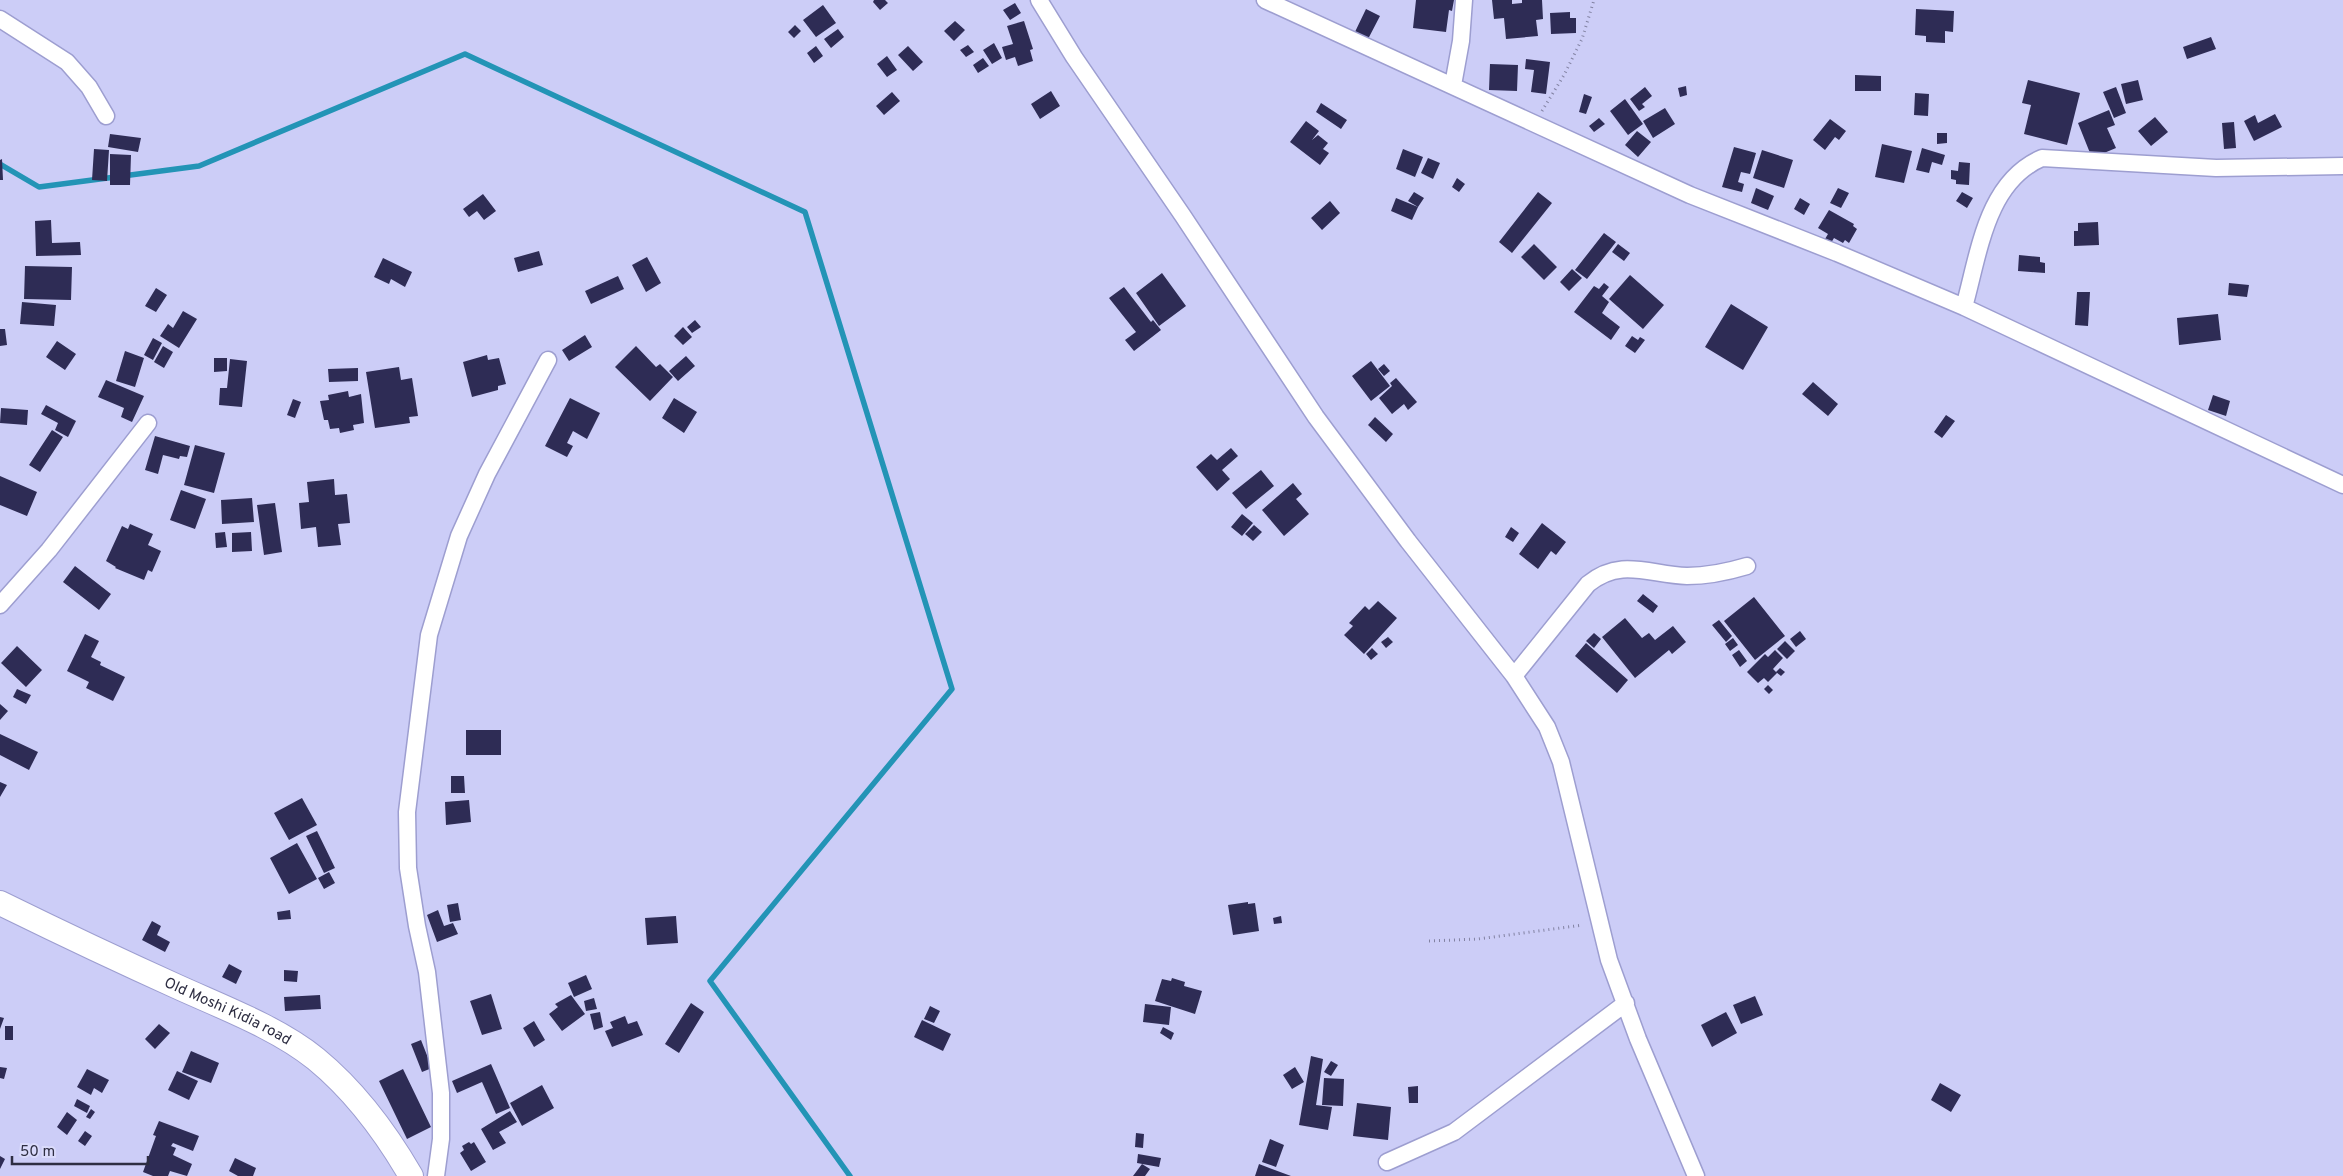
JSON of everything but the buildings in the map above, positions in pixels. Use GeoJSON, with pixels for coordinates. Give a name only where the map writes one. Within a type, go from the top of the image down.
{"type":"FeatureCollection","features":[{"type":"Feature","properties":{"kind":"street"},"geometry":{"type":"LineString","coordinates":[[1039,0],[1074,58],[1183,216],[1316,417],[1408,541],[1514,676],[1547,727],[1561,762],[1609,960],[1638,1039],[1696,1176]]}},
{"type":"Feature","properties":{"kind":"street"},"geometry":{"type":"LineString","coordinates":[[1265,0],[1535,122],[1582,146],[1690,195],[1837,253],[1964,307],[2343,485]]}},
{"type":"Feature","properties":{"kind":"street"},"geometry":{"type":"LineString","coordinates":[[1453,85],[1461,41],[1464,0]]}},
{"type":"Feature","properties":{"kind":"street"},"geometry":{"type":"LineString","coordinates":[[0,19],[67,62],[88,87],[106,116]]}},
{"type":"Feature","properties":{"kind":"street"},"geometry":{"type":"LineString","coordinates":[[1964,307],[1992,210],[2002,190],[2028,164],[2042,158],[2216,168],[2343,166]]}},
{"type":"Feature","properties":{"kind":"street"},"geometry":{"type":"LineString","coordinates":[[436,1176],[442,1132],[441,1093],[427,972],[417,926],[408,868],[407,812],[429,634],[459,536],[487,474],[548,360]]}},
{"type":"Feature","properties":{"kind":"street"},"geometry":{"type":"LineString","coordinates":[[0,605],[49,550],[148,423]]}},
{"type":"Feature","properties":{"kind":"street"},"geometry":{"type":"LineString","coordinates":[[1514,676],[1588,584],[1600,574],[1630,568],[1685,576],[1712,576],[1748,566]]}},
{"type":"Feature","properties":{"kind":"street","name":"Old Moshi Kidia road"},"geometry":{"type":"LineString","coordinates":[[0,902],[81,944],[242,1017],[280,1036],[316,1059],[362,1105],[394,1146],[411,1176]]}},
{"type":"Feature","properties":{"kind":"street"},"geometry":{"type":"LineString","coordinates":[[1387,1162],[1454,1132],[1486,1110],[1626,1003]]}},
{"type":"Feature","properties":{"kind":"path"},"geometry":{"type":"LineString","coordinates":[[1535,122],[1564,75],[1582,39],[1594,0]]}},
{"type":"Feature","properties":{"kind":"path"},"geometry":{"type":"LineString","coordinates":[[1429,941],[1478,939],[1599,923]]}},
{"type":"Feature","properties":{"kind":"waterway"},"geometry":{"type":"LineString","coordinates":[[0,164],[39,187],[199,166],[465,54],[805,212],[952,689],[710,981],[850,1176]]}}]}
